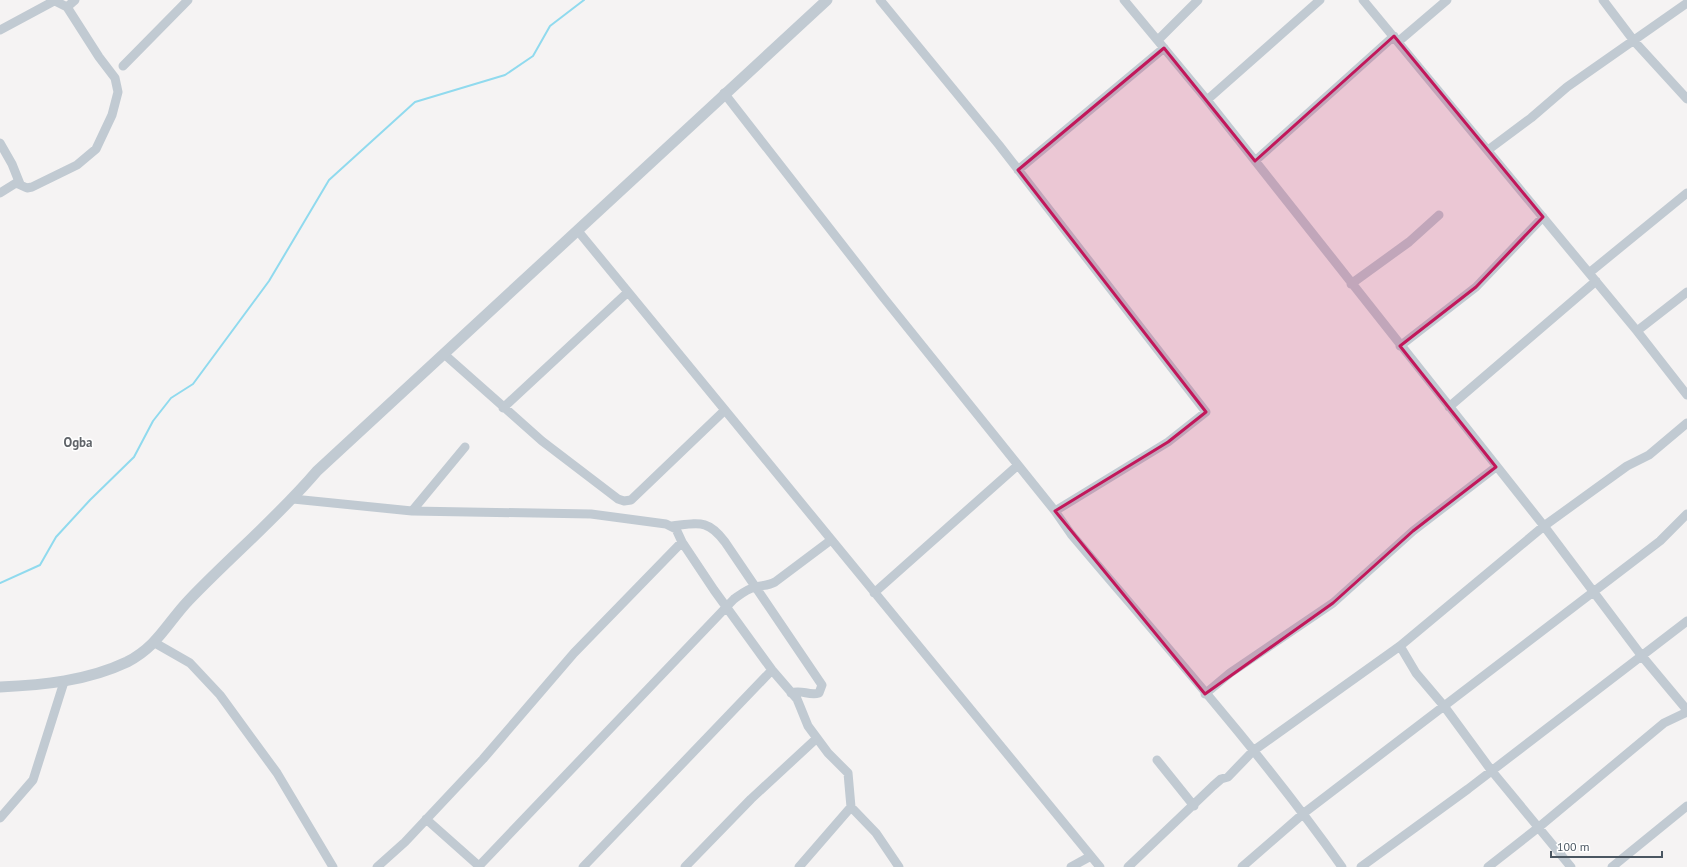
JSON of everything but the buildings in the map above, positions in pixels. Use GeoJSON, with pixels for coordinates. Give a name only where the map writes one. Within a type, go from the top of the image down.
{"type":"FeatureCollection","features":[{"type":"Feature","properties":{"kind":"street"},"geometry":{"type":"LineString","coordinates":[[0,30],[54,0],[67,7],[99,57],[116,78],[118,92],[112,115],[96,148],[77,165],[32,187],[26,188],[16,183],[0,193]]}},
{"type":"Feature","properties":{"kind":"street"},"geometry":{"type":"LineString","coordinates":[[67,7],[75,0]]}},
{"type":"Feature","properties":{"kind":"street"},"geometry":{"type":"LineString","coordinates":[[124,66],[188,0]]}},
{"type":"Feature","properties":{"kind":"street"},"geometry":{"type":"LineString","coordinates":[[0,687],[64,682],[113,668],[128,661],[154,643],[188,601],[293,499],[317,471],[578,231],[724,93],[827,0]]}},
{"type":"Feature","properties":{"kind":"street"},"geometry":{"type":"LineString","coordinates":[[880,0],[1018,170],[1206,412],[1168,442],[1055,511]]}},
{"type":"Feature","properties":{"kind":"street"},"geometry":{"type":"LineString","coordinates":[[1124,0],[1207,100],[1400,346],[1544,526],[1641,655],[1687,711],[1664,724],[1488,867]]}},
{"type":"Feature","properties":{"kind":"street"},"geometry":{"type":"LineString","coordinates":[[1158,40],[1198,0]]}},
{"type":"Feature","properties":{"kind":"street"},"geometry":{"type":"LineString","coordinates":[[1207,100],[1320,0]]}},
{"type":"Feature","properties":{"kind":"street"},"geometry":{"type":"LineString","coordinates":[[1363,0],[1397,39],[1686,392]]}},
{"type":"Feature","properties":{"kind":"street"},"geometry":{"type":"LineString","coordinates":[[1255,161],[1397,39],[1447,0]]}},
{"type":"Feature","properties":{"kind":"street"},"geometry":{"type":"LineString","coordinates":[[1603,0],[1634,41],[1687,98]]}},
{"type":"Feature","properties":{"kind":"street"},"geometry":{"type":"LineString","coordinates":[[1488,150],[1531,118],[1567,87],[1687,4]]}},
{"type":"Feature","properties":{"kind":"street"},"geometry":{"type":"LineString","coordinates":[[1018,170],[1164,48]]}},
{"type":"Feature","properties":{"kind":"street"},"geometry":{"type":"LineString","coordinates":[[724,93],[883,297],[1055,511],[1071,534],[1253,751],[1304,814],[1342,867]]}},
{"type":"Feature","properties":{"kind":"street"},"geometry":{"type":"LineString","coordinates":[[0,142],[12,164],[20,184]]}},
{"type":"Feature","properties":{"kind":"street"},"geometry":{"type":"LineString","coordinates":[[1589,273],[1687,193]]}},
{"type":"Feature","properties":{"kind":"street"},"geometry":{"type":"LineString","coordinates":[[1351,284],[1409,242],[1439,216]]}},
{"type":"Feature","properties":{"kind":"street"},"geometry":{"type":"LineString","coordinates":[[1400,346],[1476,287],[1543,217]]}},
{"type":"Feature","properties":{"kind":"street"},"geometry":{"type":"LineString","coordinates":[[578,231],[1100,867]]}},
{"type":"Feature","properties":{"kind":"street"},"geometry":{"type":"LineString","coordinates":[[1449,407],[1596,281]]}},
{"type":"Feature","properties":{"kind":"street"},"geometry":{"type":"LineString","coordinates":[[504,408],[628,292]]}},
{"type":"Feature","properties":{"kind":"street"},"geometry":{"type":"LineString","coordinates":[[1637,331],[1687,292]]}},
{"type":"Feature","properties":{"kind":"street"},"geometry":{"type":"LineString","coordinates":[[444,354],[542,441],[618,499],[624,501],[631,500],[725,410]]}},
{"type":"Feature","properties":{"kind":"street"},"geometry":{"type":"LineString","coordinates":[[1128,867],[1221,779],[1228,777],[1253,751],[1400,646],[1544,526],[1588,496],[1627,466],[1649,455],[1687,423]]}},
{"type":"Feature","properties":{"kind":"street"},"geometry":{"type":"LineString","coordinates":[[412,511],[465,447]]}},
{"type":"Feature","properties":{"kind":"street"},"geometry":{"type":"LineString","coordinates":[[874,593],[1018,464]]}},
{"type":"Feature","properties":{"kind":"street"},"geometry":{"type":"LineString","coordinates":[[1205,694],[1230,673],[1333,603],[1413,531],[1496,467]]}},
{"type":"Feature","properties":{"kind":"street"},"geometry":{"type":"LineString","coordinates":[[293,499],[412,511],[590,514],[672,526],[696,524],[706,525],[716,530],[822,686],[819,693],[814,694],[800,691],[791,693]]}},
{"type":"Feature","properties":{"kind":"street"},"geometry":{"type":"LineString","coordinates":[[1242,867],[1304,814],[1660,541],[1687,514]]}},
{"type":"Feature","properties":{"kind":"street"},"geometry":{"type":"LineString","coordinates":[[672,526],[677,531],[682,542],[772,670],[796,699],[808,726],[828,753],[848,773],[851,808],[876,832],[896,866]]}},
{"type":"Feature","properties":{"kind":"street"},"geometry":{"type":"LineString","coordinates":[[480,864],[734,599],[756,587],[767,586],[775,582],[831,540]]}},
{"type":"Feature","properties":{"kind":"street"},"geometry":{"type":"LineString","coordinates":[[377,867],[426,819],[483,759],[574,653],[682,542]]}},
{"type":"Feature","properties":{"kind":"street"},"geometry":{"type":"LineString","coordinates":[[1361,867],[1468,789],[1687,621]]}},
{"type":"Feature","properties":{"kind":"street"},"geometry":{"type":"LineString","coordinates":[[154,643],[190,663],[220,695],[277,773],[334,867]]}},
{"type":"Feature","properties":{"kind":"street"},"geometry":{"type":"LineString","coordinates":[[1400,646],[1416,673],[1444,706],[1491,770],[1571,867]]}},
{"type":"Feature","properties":{"kind":"street"},"geometry":{"type":"LineString","coordinates":[[583,867],[772,670]]}},
{"type":"Feature","properties":{"kind":"street"},"geometry":{"type":"LineString","coordinates":[[0,818],[33,780],[64,682]]}},
{"type":"Feature","properties":{"kind":"street"},"geometry":{"type":"LineString","coordinates":[[685,867],[751,799],[817,738]]}},
{"type":"Feature","properties":{"kind":"street"},"geometry":{"type":"LineString","coordinates":[[1157,760],[1194,806]]}},
{"type":"Feature","properties":{"kind":"street"},"geometry":{"type":"LineString","coordinates":[[1612,867],[1687,806]]}},
{"type":"Feature","properties":{"kind":"street"},"geometry":{"type":"LineString","coordinates":[[799,867],[851,808]]}},
{"type":"Feature","properties":{"kind":"street"},"geometry":{"type":"LineString","coordinates":[[426,819],[480,864],[491,867]]}},
{"type":"Feature","properties":{"kind":"street"},"geometry":{"type":"LineString","coordinates":[[1071,867],[1091,856]]}},
{"type":"Feature","properties":{"kind":"highlighted area"},"geometry":{"type":"Polygon","coordinates":[[[1394,36],[1543,217],[1476,287],[1400,346],[1496,467],[1413,531],[1333,603],[1205,694],[1055,511],[1168,442],[1206,412],[1018,170],[1164,48],[1255,161],[1394,36]]]}},
{"type":"Feature","properties":{"kind":"waterway"},"geometry":{"type":"LineString","coordinates":[[0,583],[40,565],[56,537],[90,500],[134,457],[153,421],[171,398],[193,384],[269,281],[329,180],[415,102],[505,75],[533,56],[550,26],[584,0]]}},
{"type":"Feature","properties":{"kind":"district","name":"Ogba"},"geometry":{"type":"Point","coordinates":[78,442]}}]}
